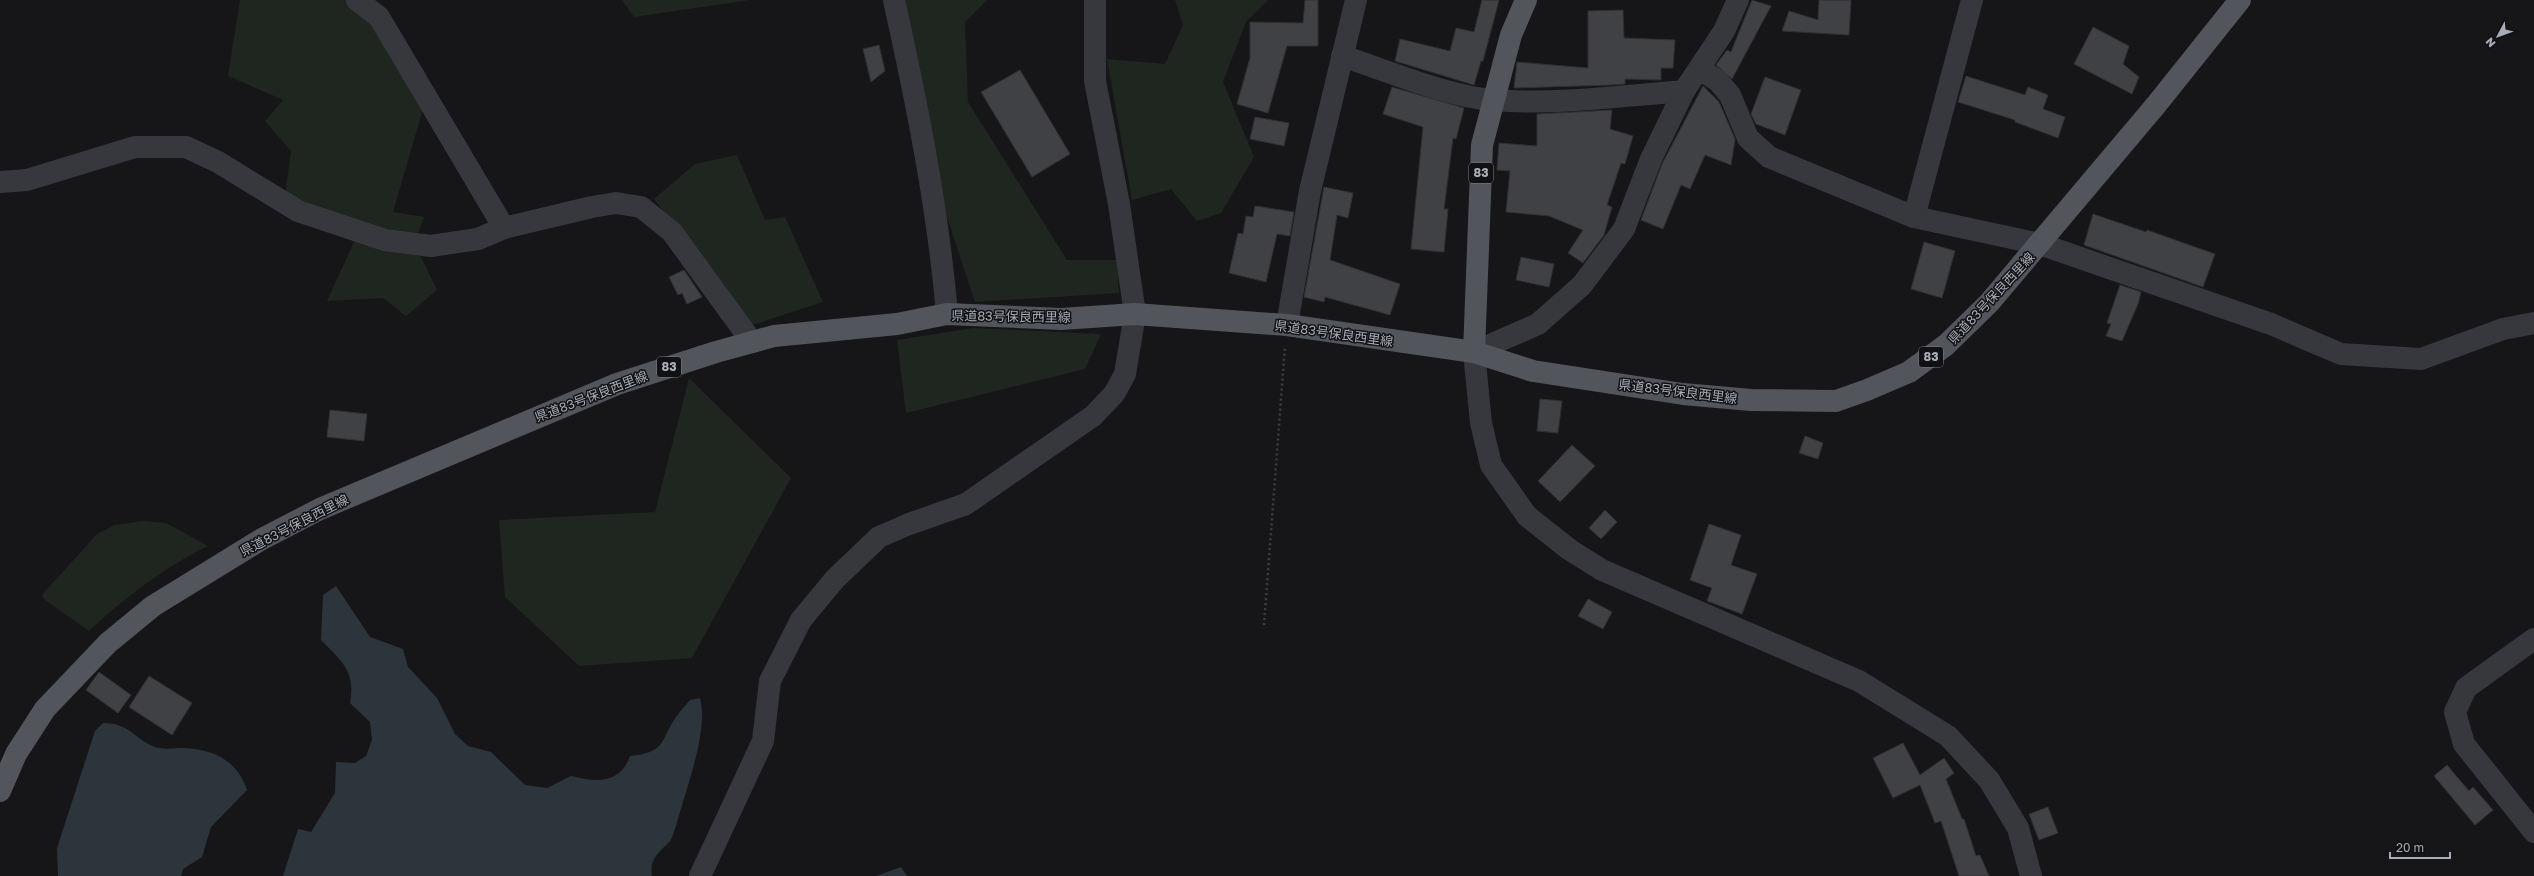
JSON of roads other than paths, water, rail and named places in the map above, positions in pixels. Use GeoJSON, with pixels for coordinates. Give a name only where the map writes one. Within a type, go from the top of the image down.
{"type":"FeatureCollection","features":[{"type":"Feature","properties":{"kind":"main road","name":"83"},"geometry":{"type":"LineString","coordinates":[[1474,352],[1482,145],[1511,34],[1526,0]]}},
{"type":"Feature","properties":{"kind":"main road","name":"県道83号保良西里線"},"geometry":{"type":"LineString","coordinates":[[0,791],[16,754],[45,709],[108,643],[153,606],[262,539],[320,509],[595,393],[716,352],[774,336],[897,324],[947,314],[1061,319],[1135,314],[1287,325],[1474,352],[1533,371],[1683,394],[1751,400],[1836,401],[1909,372],[1946,346],[1989,303],[2040,244],[2240,0]]}},
{"type":"Feature","properties":{"kind":"street"},"geometry":{"type":"LineString","coordinates":[[357,0],[378,9],[504,228]]}},
{"type":"Feature","properties":{"kind":"street"},"geometry":{"type":"LineString","coordinates":[[894,0],[910,69],[942,247],[947,314]]}},
{"type":"Feature","properties":{"kind":"street"},"geometry":{"type":"LineString","coordinates":[[700,876],[763,741],[770,681],[801,620],[835,579],[880,537],[909,524],[966,504],[1093,416],[1114,394],[1125,374],[1135,314],[1119,204],[1095,81],[1095,0]]}},
{"type":"Feature","properties":{"kind":"street"},"geometry":{"type":"LineString","coordinates":[[1287,325],[1310,190],[1356,0]]}},
{"type":"Feature","properties":{"kind":"street"},"geometry":{"type":"LineString","coordinates":[[1738,0],[1724,31],[1700,69],[1684,90],[1651,159],[1624,229],[1582,285],[1538,324],[1474,352],[1481,423],[1491,465],[1527,516],[1570,550],[1602,570],[1859,681],[1948,736],[1989,780],[2018,828],[2031,876]]}},
{"type":"Feature","properties":{"kind":"street"},"geometry":{"type":"LineString","coordinates":[[1914,217],[1972,0]]}},
{"type":"Feature","properties":{"kind":"street"},"geometry":{"type":"LineString","coordinates":[[1342,56],[1448,91],[1493,100],[1566,100],[1684,90]]}},
{"type":"Feature","properties":{"kind":"street"},"geometry":{"type":"LineString","coordinates":[[1700,69],[1718,81],[1730,95],[1748,138],[1769,157],[1914,217],[2040,244],[2271,324],[2341,354],[2421,359],[2503,329],[2534,323]]}},
{"type":"Feature","properties":{"kind":"street"},"geometry":{"type":"LineString","coordinates":[[0,182],[27,180],[135,147],[186,148],[218,162],[298,210],[385,240],[431,246],[478,239],[504,228],[616,203],[641,207],[672,232],[752,342]]}},
{"type":"Feature","properties":{"kind":"street"},"geometry":{"type":"LineString","coordinates":[[2534,639],[2466,688],[2455,712],[2464,744],[2534,832]]}}]}
